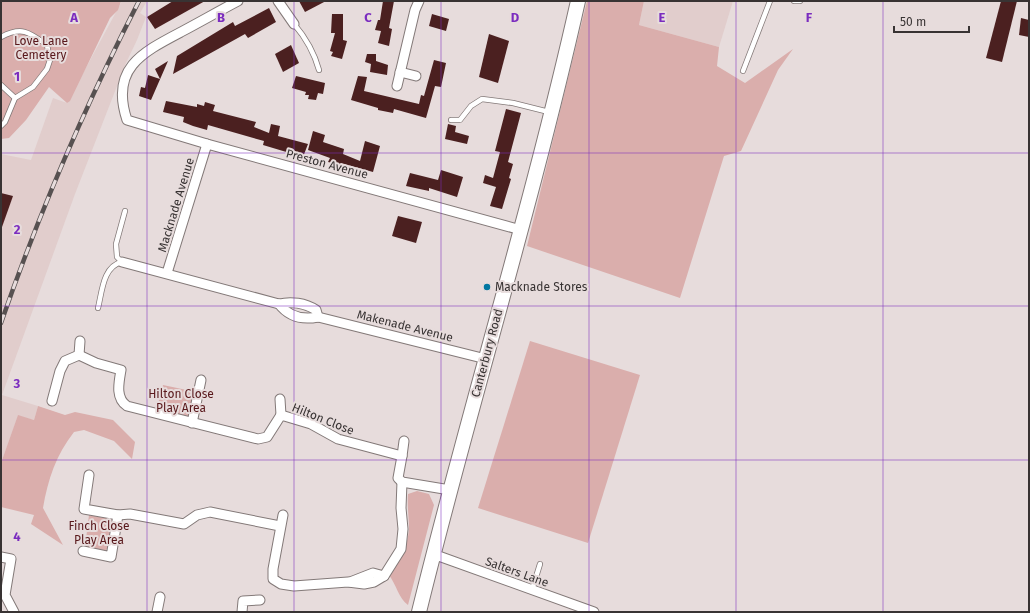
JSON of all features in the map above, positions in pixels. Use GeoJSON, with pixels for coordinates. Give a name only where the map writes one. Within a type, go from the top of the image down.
{"type":"FeatureCollection","features":[{"type":"Feature","properties":{"kind":"main road","name":"Canterbury Road"},"geometry":{"type":"LineString","coordinates":[[419,612],[433,554],[520,230],[578,1]]}},
{"type":"Feature","properties":{"kind":"street","name":"Preston Avenue"},"geometry":{"type":"LineString","coordinates":[[238,1],[139,56],[126,76],[122,90],[122,105],[127,120],[207,144],[520,230]]}},
{"type":"Feature","properties":{"kind":"street"},"geometry":{"type":"LineString","coordinates":[[278,1],[294,24]]}},
{"type":"Feature","properties":{"kind":"street"},"geometry":{"type":"LineString","coordinates":[[397,86],[415,10],[419,1]]}},
{"type":"Feature","properties":{"kind":"street"},"geometry":{"type":"LineString","coordinates":[[400,72],[416,76]]}},
{"type":"Feature","properties":{"kind":"street","name":"Macknade Avenue"},"geometry":{"type":"LineString","coordinates":[[167,273],[207,144]]}},
{"type":"Feature","properties":{"kind":"street","name":"Makenade Avenue"},"geometry":{"type":"LineString","coordinates":[[122,262],[278,304],[286,312],[301,318],[318,317],[486,359]]}},
{"type":"Feature","properties":{"kind":"street","name":"Makenade Avenue"},"geometry":{"type":"LineString","coordinates":[[278,304],[286,302],[302,304],[316,310],[318,317]]}},
{"type":"Feature","properties":{"kind":"street"},"geometry":{"type":"LineString","coordinates":[[52,401],[60,370],[66,361],[79,355],[80,341]]}},
{"type":"Feature","properties":{"kind":"street","name":"Hilton Close"},"geometry":{"type":"LineString","coordinates":[[79,355],[96,363],[122,367],[118,389],[122,403],[127,406],[258,439],[267,437],[281,415],[280,399]]}},
{"type":"Feature","properties":{"kind":"street"},"geometry":{"type":"LineString","coordinates":[[192,423],[201,380]]}},
{"type":"Feature","properties":{"kind":"street","name":"Hilton Close"},"geometry":{"type":"LineString","coordinates":[[281,415],[304,422],[343,441],[402,456]]}},
{"type":"Feature","properties":{"kind":"street"},"geometry":{"type":"LineString","coordinates":[[404,441],[398,478],[402,482],[450,490]]}},
{"type":"Feature","properties":{"kind":"street"},"geometry":{"type":"LineString","coordinates":[[89,475],[84,509],[118,515],[130,514],[184,524],[197,514],[210,512],[280,526]]}},
{"type":"Feature","properties":{"kind":"street"},"geometry":{"type":"LineString","coordinates":[[283,514],[273,569],[273,579],[281,584],[296,581],[322,584],[348,582],[373,573],[384,576],[401,549],[403,529],[401,508],[402,482]]}},
{"type":"Feature","properties":{"kind":"street"},"geometry":{"type":"LineString","coordinates":[[83,551],[111,557],[118,515]]}},
{"type":"Feature","properties":{"kind":"street","name":"Salters Lane"},"geometry":{"type":"LineString","coordinates":[[433,554],[594,612]]}},
{"type":"Feature","properties":{"kind":"street"},"geometry":{"type":"LineString","coordinates":[[1,557],[11,559],[5,595],[14,612]]}},
{"type":"Feature","properties":{"kind":"street"},"geometry":{"type":"LineString","coordinates":[[160,597],[160,612]]}},
{"type":"Feature","properties":{"kind":"street"},"geometry":{"type":"LineString","coordinates":[[242,612],[243,601],[260,600]]}},
{"type":"Feature","properties":{"kind":"lane"},"geometry":{"type":"LineString","coordinates":[[743,71],[770,1]]}},
{"type":"Feature","properties":{"kind":"lane"},"geometry":{"type":"LineString","coordinates":[[794,1],[800,1]]}},
{"type":"Feature","properties":{"kind":"lane"},"geometry":{"type":"LineString","coordinates":[[294,24],[304,35],[313,52],[319,70]]}},
{"type":"Feature","properties":{"kind":"lane"},"geometry":{"type":"LineString","coordinates":[[1,37],[14,31],[21,30],[33,35],[47,45],[50,60],[48,69],[33,87],[15,98],[5,122],[1,126]]}},
{"type":"Feature","properties":{"kind":"lane"},"geometry":{"type":"LineString","coordinates":[[1,85],[15,98]]}},
{"type":"Feature","properties":{"kind":"lane"},"geometry":{"type":"LineString","coordinates":[[451,120],[460,120],[471,106],[482,99],[513,103],[550,113]]}},
{"type":"Feature","properties":{"kind":"lane"},"geometry":{"type":"LineString","coordinates":[[98,308],[104,281],[109,270],[115,264],[122,262],[117,257],[116,244],[125,211]]}},
{"type":"Feature","properties":{"kind":"lane"},"geometry":{"type":"LineString","coordinates":[[532,590],[540,564]]}},
{"type":"Feature","properties":{"kind":"shaded area"},"geometry":{"type":"Polygon","coordinates":[[[122,1],[147,1],[140,13],[146,17],[126,63],[75,194],[2,395],[38,406],[34,420],[18,416],[1,463],[1,154],[31,160],[53,98],[67,103],[122,1]]]}},
{"type":"Feature","properties":{"kind":"shaded area"},"geometry":{"type":"Polygon","coordinates":[[[644,1],[733,1],[719,47],[639,25],[644,1]]]}},
{"type":"Feature","properties":{"kind":"green space","name":"Love Lane Cemetery"},"geometry":{"type":"Polygon","coordinates":[[[1,1],[121,1],[118,10],[110,18],[70,101],[67,103],[49,87],[26,120],[9,138],[1,139],[1,1]]]}},
{"type":"Feature","properties":{"kind":"green space"},"geometry":{"type":"Polygon","coordinates":[[[587,1],[644,1],[639,25],[719,47],[717,66],[745,83],[793,49],[778,70],[741,151],[724,156],[680,298],[527,246],[587,1]]]}},
{"type":"Feature","properties":{"kind":"green space"},"geometry":{"type":"Polygon","coordinates":[[[530,341],[640,375],[588,543],[478,508],[530,341]]]}},
{"type":"Feature","properties":{"kind":"green space","name":"Hilton Close Play Area"},"geometry":{"type":"Polygon","coordinates":[[[163,385],[196,392],[191,417],[157,408],[163,385]]]}},
{"type":"Feature","properties":{"kind":"green space"},"geometry":{"type":"Polygon","coordinates":[[[38,406],[65,415],[75,412],[113,420],[135,442],[132,459],[114,441],[84,430],[74,432],[62,450],[50,477],[43,508],[63,545],[31,524],[34,515],[1,507],[1,463],[18,415],[34,420],[38,406]]]}},
{"type":"Feature","properties":{"kind":"green space"},"geometry":{"type":"Polygon","coordinates":[[[417,491],[429,494],[434,505],[408,605],[402,599],[389,575],[396,565],[407,542],[409,529],[408,494],[417,491]]]}},
{"type":"Feature","properties":{"kind":"green space","name":"Finch Close Play Area"},"geometry":{"type":"Polygon","coordinates":[[[89,515],[115,520],[109,548],[104,551],[85,547],[89,515]]]}},
{"type":"Feature","properties":{"kind":"building"},"geometry":{"type":"Polygon","coordinates":[[[173,1],[205,1],[155,29],[147,17],[173,1]]]}},
{"type":"Feature","properties":{"kind":"building"},"geometry":{"type":"Polygon","coordinates":[[[299,1],[326,1],[305,12],[299,1]]]}},
{"type":"Feature","properties":{"kind":"building"},"geometry":{"type":"Polygon","coordinates":[[[383,1],[394,1],[389,28],[392,29],[389,46],[378,43],[381,31],[375,30],[378,20],[380,20],[383,1]]]}},
{"type":"Feature","properties":{"kind":"building"},"geometry":{"type":"Polygon","coordinates":[[[1001,1],[1017,1],[1002,62],[986,58],[1001,1]]]}},
{"type":"Feature","properties":{"kind":"building"},"geometry":{"type":"Polygon","coordinates":[[[269,8],[276,22],[248,38],[245,34],[173,74],[177,56],[233,22],[235,26],[269,8]]]}},
{"type":"Feature","properties":{"kind":"building"},"geometry":{"type":"Polygon","coordinates":[[[332,14],[343,14],[343,40],[347,41],[342,59],[331,56],[333,52],[330,51],[335,33],[331,33],[332,14]]]}},
{"type":"Feature","properties":{"kind":"building"},"geometry":{"type":"Polygon","coordinates":[[[432,14],[449,19],[446,31],[429,26],[432,14]]]}},
{"type":"Feature","properties":{"kind":"building"},"geometry":{"type":"Polygon","coordinates":[[[1021,18],[1029,20],[1029,37],[1019,35],[1021,18]]]}},
{"type":"Feature","properties":{"kind":"building"},"geometry":{"type":"Polygon","coordinates":[[[489,34],[509,41],[498,83],[479,77],[489,34]]]}},
{"type":"Feature","properties":{"kind":"building"},"geometry":{"type":"Polygon","coordinates":[[[291,45],[299,63],[283,72],[275,54],[291,45]]]}},
{"type":"Feature","properties":{"kind":"building"},"geometry":{"type":"Polygon","coordinates":[[[367,54],[376,54],[376,61],[388,65],[387,75],[370,72],[371,64],[365,62],[367,54]]]}},
{"type":"Feature","properties":{"kind":"building"},"geometry":{"type":"Polygon","coordinates":[[[434,60],[446,63],[441,87],[435,86],[426,118],[394,109],[393,113],[378,110],[378,108],[351,100],[358,76],[367,77],[364,91],[419,104],[421,95],[424,96],[434,60]]]}},
{"type":"Feature","properties":{"kind":"building"},"geometry":{"type":"Polygon","coordinates":[[[168,61],[151,100],[139,96],[141,87],[145,88],[148,75],[160,79],[155,69],[168,61]]]}},
{"type":"Feature","properties":{"kind":"building"},"geometry":{"type":"Polygon","coordinates":[[[296,76],[325,83],[323,94],[318,93],[316,100],[308,99],[309,95],[305,95],[306,92],[292,88],[296,76]]]}},
{"type":"Feature","properties":{"kind":"building"},"geometry":{"type":"Polygon","coordinates":[[[166,101],[197,107],[197,104],[204,106],[205,102],[215,105],[213,111],[256,122],[254,127],[269,133],[271,124],[280,126],[278,136],[308,144],[303,157],[263,145],[264,141],[208,125],[207,130],[193,126],[183,122],[184,117],[163,112],[166,101]]]}},
{"type":"Feature","properties":{"kind":"building"},"geometry":{"type":"Polygon","coordinates":[[[506,109],[521,113],[508,162],[513,164],[509,178],[511,179],[502,209],[490,206],[496,187],[483,183],[485,175],[493,178],[500,152],[495,151],[506,109]]]}},
{"type":"Feature","properties":{"kind":"building"},"geometry":{"type":"Polygon","coordinates":[[[448,124],[456,126],[455,132],[469,136],[467,144],[445,139],[448,124]]]}},
{"type":"Feature","properties":{"kind":"building"},"geometry":{"type":"Polygon","coordinates":[[[313,131],[325,135],[323,142],[344,149],[343,154],[360,161],[365,141],[380,146],[373,172],[341,163],[340,165],[328,162],[330,158],[308,150],[313,131]]]}},
{"type":"Feature","properties":{"kind":"building"},"geometry":{"type":"Polygon","coordinates":[[[441,170],[463,177],[457,197],[429,188],[429,191],[406,186],[410,173],[438,180],[441,170]]]}},
{"type":"Feature","properties":{"kind":"building"},"geometry":{"type":"Polygon","coordinates":[[[1,193],[13,196],[2,227],[1,227],[1,193]]]}},
{"type":"Feature","properties":{"kind":"building"},"geometry":{"type":"Polygon","coordinates":[[[398,216],[422,222],[416,243],[392,236],[398,216]]]}},
{"type":"Feature","properties":{"kind":"railway"},"geometry":{"type":"LineString","coordinates":[[1,323],[31,241],[64,159],[100,79],[139,1]]}},
{"type":"Feature","properties":{"kind":"place","name":"Macknade Stores"},"geometry":{"type":"Point","coordinates":[487,287]}}]}
